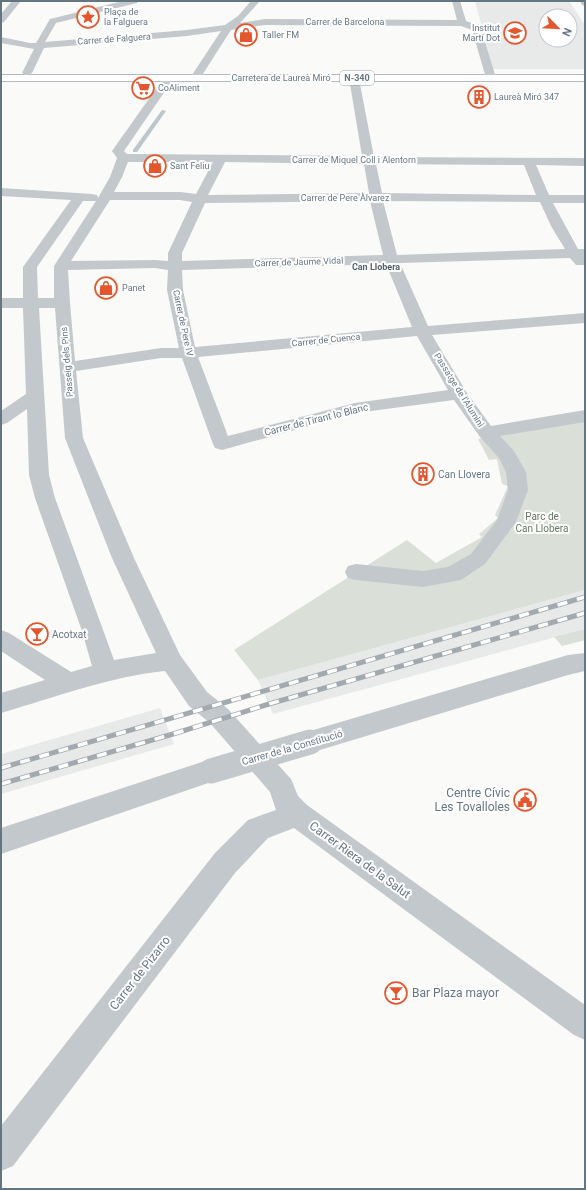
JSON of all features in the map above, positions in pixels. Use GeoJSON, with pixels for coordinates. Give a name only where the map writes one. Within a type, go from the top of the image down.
{"type":"FeatureCollection","features":[{"type":"Feature","properties":{"kind":"main road","name":"Carretera de Laureà Miró"},"geometry":{"type":"LineString","coordinates":[[1,78],[585,78]]}},
{"type":"Feature","properties":{"kind":"street"},"geometry":{"type":"LineString","coordinates":[[1,20],[16,1]]}},
{"type":"Feature","properties":{"kind":"street"},"geometry":{"type":"LineString","coordinates":[[27,73],[40,44],[53,21],[89,10],[134,1]]}},
{"type":"Feature","properties":{"kind":"street"},"geometry":{"type":"LineString","coordinates":[[196,78],[228,27],[241,18],[256,1]]}},
{"type":"Feature","properties":{"kind":"street"},"geometry":{"type":"LineString","coordinates":[[456,1],[462,23],[476,28],[491,78]]}},
{"type":"Feature","properties":{"kind":"street","name":"Carrer de Barcelona"},"geometry":{"type":"LineString","coordinates":[[228,27],[265,22],[462,23]]}},
{"type":"Feature","properties":{"kind":"street","name":"Carrer de Falguera"},"geometry":{"type":"LineString","coordinates":[[1,40],[8,43],[30,46],[150,37],[228,27]]}},
{"type":"Feature","properties":{"kind":"street"},"geometry":{"type":"LineString","coordinates":[[1,48],[30,46]]}},
{"type":"Feature","properties":{"kind":"street"},"geometry":{"type":"LineString","coordinates":[[61,266],[116,177],[123,158],[118,151],[168,78]]}},
{"type":"Feature","properties":{"kind":"street","name":"Passatge de l'Alumini"},"geometry":{"type":"LineString","coordinates":[[356,84],[376,197],[391,259],[422,331],[459,394],[486,433],[507,455],[516,472],[518,490],[506,522],[478,559],[453,574],[423,580],[356,572]]}},
{"type":"Feature","properties":{"kind":"street","name":"Carrer de Miquel Coll i Alentorn"},"geometry":{"type":"LineString","coordinates":[[123,158],[585,162]]}},
{"type":"Feature","properties":{"kind":"street","name":"Carrer de Pere IV"},"geometry":{"type":"LineString","coordinates":[[220,160],[175,253],[175,290],[188,353],[222,444]]}},
{"type":"Feature","properties":{"kind":"street"},"geometry":{"type":"LineString","coordinates":[[528,161],[544,198],[579,253],[585,268]]}},
{"type":"Feature","properties":{"kind":"street","name":"Carrer de Pere Àlvarez"},"geometry":{"type":"LineString","coordinates":[[1,192],[80,197],[180,196],[200,199],[376,197],[585,199]]}},
{"type":"Feature","properties":{"kind":"street"},"geometry":{"type":"LineString","coordinates":[[80,197],[30,267],[39,475],[45,498],[106,673]]}},
{"type":"Feature","properties":{"kind":"street","name":"Carrer de Jaume Vidal"},"geometry":{"type":"LineString","coordinates":[[61,266],[154,264],[175,266],[579,253]]}},
{"type":"Feature","properties":{"kind":"street","name":"Passeig dels Pins"},"geometry":{"type":"LineString","coordinates":[[61,266],[62,303],[74,438],[123,558],[171,661]]}},
{"type":"Feature","properties":{"kind":"street"},"geometry":{"type":"LineString","coordinates":[[1,304],[62,303]]}},
{"type":"Feature","properties":{"kind":"street","name":"Carrer de Cuenca"},"geometry":{"type":"LineString","coordinates":[[68,367],[161,353],[188,353],[422,331],[585,318]]}},
{"type":"Feature","properties":{"kind":"street","name":"Carrer de Tirant lo Blanc"},"geometry":{"type":"LineString","coordinates":[[222,444],[355,408],[459,394]]}},
{"type":"Feature","properties":{"kind":"street"},"geometry":{"type":"LineString","coordinates":[[1,419],[35,396]]}},
{"type":"Feature","properties":{"kind":"street"},"geometry":{"type":"LineString","coordinates":[[486,433],[585,416]]}},
{"type":"Feature","properties":{"kind":"street"},"geometry":{"type":"LineString","coordinates":[[1,639],[67,682]]}},
{"type":"Feature","properties":{"kind":"street"},"geometry":{"type":"LineString","coordinates":[[1,703],[67,682],[152,662],[171,661]]}},
{"type":"Feature","properties":{"kind":"street","name":"Carrer Riera de la Salut"},"geometry":{"type":"LineString","coordinates":[[171,661],[198,699],[219,716],[282,787],[286,803],[297,814],[585,1024]]}},
{"type":"Feature","properties":{"kind":"street","name":"Carrer de la Constitució"},"geometry":{"type":"LineString","coordinates":[[1,841],[211,771],[560,668],[585,662]]}},
{"type":"Feature","properties":{"kind":"street","name":"Carrer de Pizarro"},"geometry":{"type":"LineString","coordinates":[[1,1154],[226,863],[258,829],[297,814]]}},
{"type":"Feature","properties":{"kind":"shaded area","name":"Institut Martí Dot"},"geometry":{"type":"Polygon","coordinates":[[[475,1],[569,1],[574,8],[538,8],[538,48],[578,48],[578,14],[585,25],[585,69],[493,69],[475,1]]]}},
{"type":"Feature","properties":{"kind":"shaded area"},"geometry":{"type":"Polygon","coordinates":[[[585,590],[585,629],[273,714],[258,680],[585,590]]]}},
{"type":"Feature","properties":{"kind":"shaded area"},"geometry":{"type":"Polygon","coordinates":[[[160,708],[174,744],[1,794],[1,754],[160,708]]]}},
{"type":"Feature","properties":{"kind":"green space","name":"Parc de Can Llobera"},"geometry":{"type":"Polygon","coordinates":[[[585,420],[585,590],[258,680],[234,650],[407,540],[436,563],[482,537],[479,534],[498,518],[495,515],[508,486],[502,484],[497,459],[489,460],[478,439],[585,420]]]}},
{"type":"Feature","properties":{"kind":"green space"},"geometry":{"type":"Polygon","coordinates":[[[585,629],[585,640],[562,646],[554,637],[585,629]]]}},
{"type":"Feature","properties":{"kind":"waterway"},"geometry":{"type":"LineString","coordinates":[[135,151],[164,111]]}},
{"type":"Feature","properties":{"kind":"railway"},"geometry":{"type":"LineString","coordinates":[[1,768],[585,597]]}},
{"type":"Feature","properties":{"kind":"railway"},"geometry":{"type":"LineString","coordinates":[[1,784],[173,734],[269,704],[585,613]]}},
{"type":"Feature","properties":{"kind":"place","name":"Plaça de la Falguera"},"geometry":{"type":"Point","coordinates":[88,17]}},
{"type":"Feature","properties":{"kind":"place","name":"Institut Martí Dot"},"geometry":{"type":"Point","coordinates":[515,33]}},
{"type":"Feature","properties":{"kind":"place","name":"Taller FM"},"geometry":{"type":"Point","coordinates":[246,35]}},
{"type":"Feature","properties":{"kind":"place","name":"CoAliment"},"geometry":{"type":"Point","coordinates":[143,88]}},
{"type":"Feature","properties":{"kind":"place","name":"Laureà Miró 347"},"geometry":{"type":"Point","coordinates":[479,97]}},
{"type":"Feature","properties":{"kind":"place","name":"Sant Feliu"},"geometry":{"type":"Point","coordinates":[155,166]}},
{"type":"Feature","properties":{"kind":"place","name":"Panet"},"geometry":{"type":"Point","coordinates":[106,288]}},
{"type":"Feature","properties":{"kind":"place","name":"Can Llovera"},"geometry":{"type":"Point","coordinates":[423,474]}},
{"type":"Feature","properties":{"kind":"place","name":"Acotxat"},"geometry":{"type":"Point","coordinates":[37,634]}},
{"type":"Feature","properties":{"kind":"place","name":"Centre Cívic Les Tovalloles"},"geometry":{"type":"Point","coordinates":[525,800]}},
{"type":"Feature","properties":{"kind":"place","name":"Bar Plaza mayor"},"geometry":{"type":"Point","coordinates":[396,993]}},
{"type":"Feature","properties":{"kind":"district","name":"Can Llobera"},"geometry":{"type":"Point","coordinates":[376,267]}}]}
